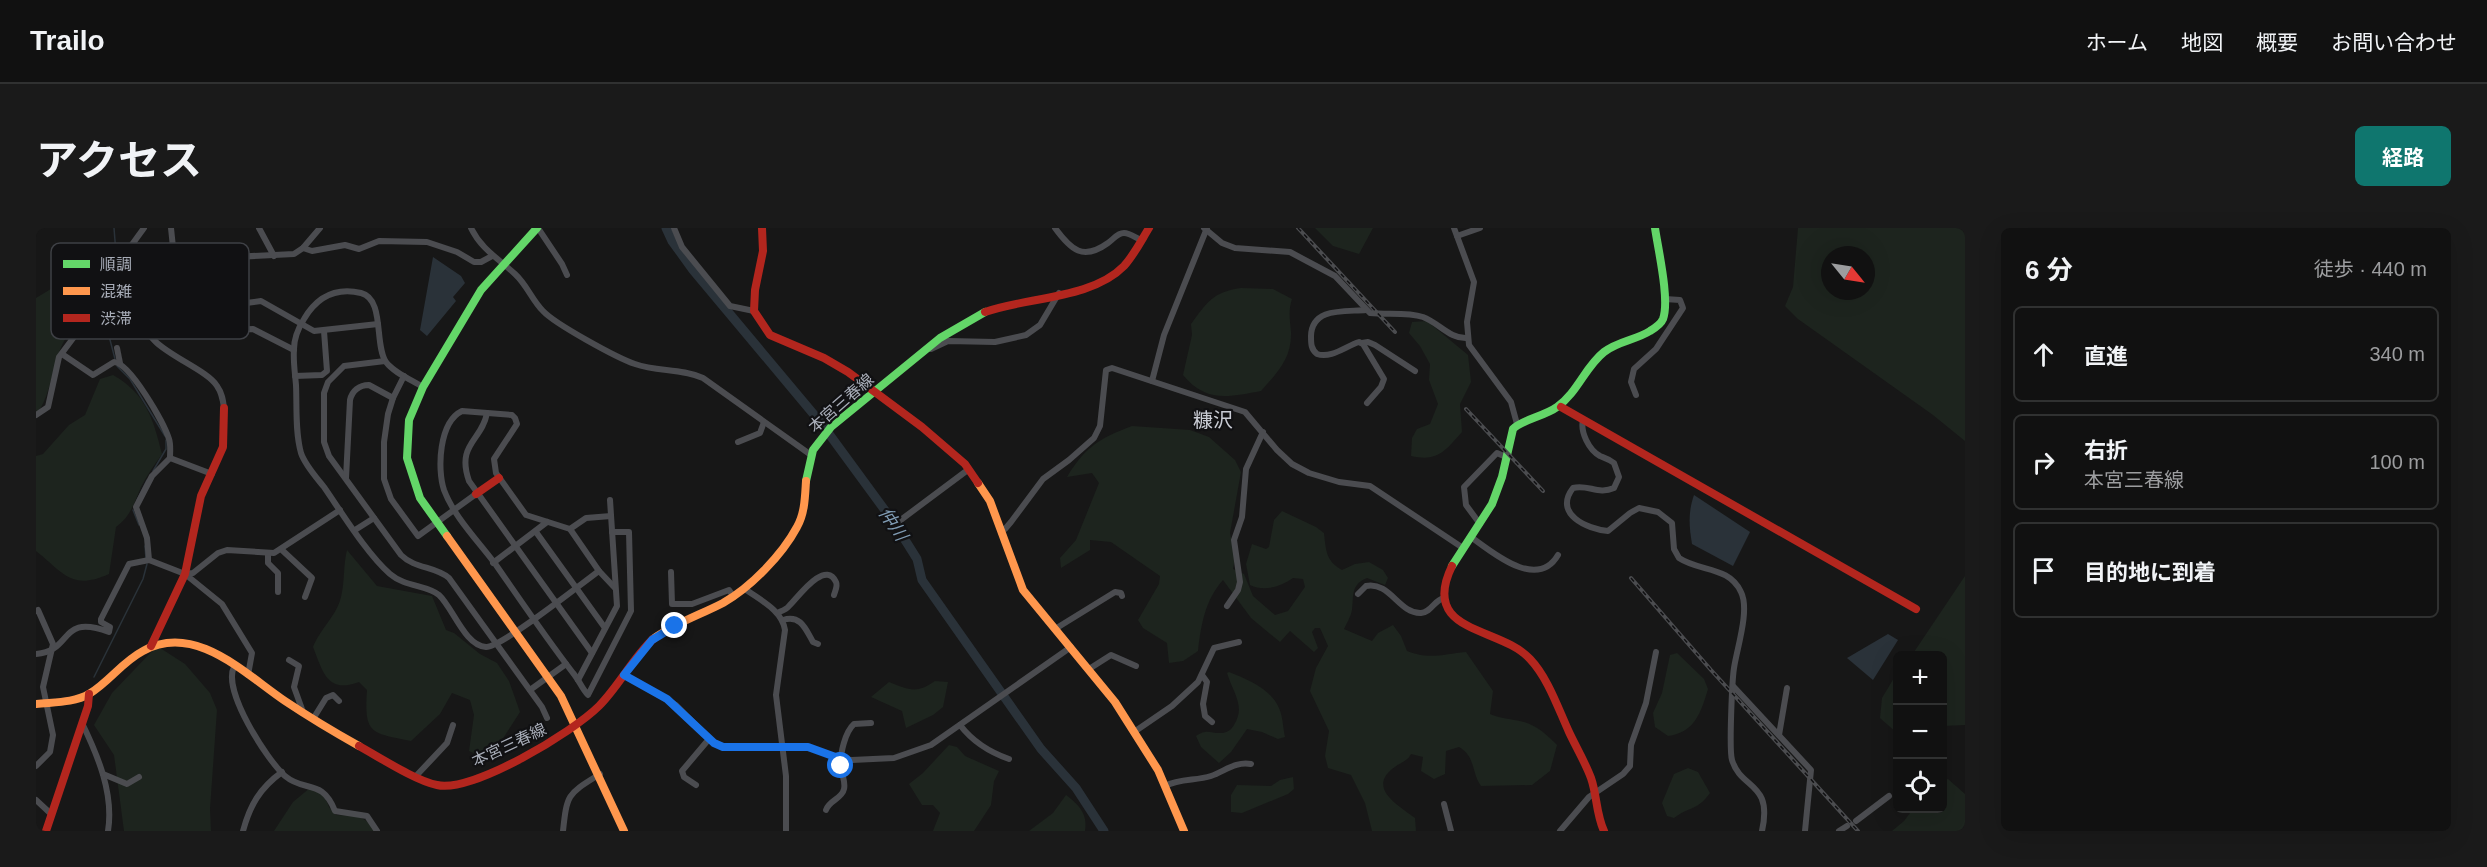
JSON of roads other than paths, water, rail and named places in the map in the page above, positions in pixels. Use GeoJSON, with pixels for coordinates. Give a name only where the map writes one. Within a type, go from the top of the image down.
{"type":"FeatureCollection","features":[{"type":"Feature","properties":{"kind":"street"},"geometry":{"type":"LineString","coordinates":[[133,243],[144,228]]}},
{"type":"Feature","properties":{"kind":"street"},"geometry":{"type":"LineString","coordinates":[[171,228],[173,243]]}},
{"type":"Feature","properties":{"kind":"street"},"geometry":{"type":"LineString","coordinates":[[259,228],[274,256]]}},
{"type":"Feature","properties":{"kind":"street"},"geometry":{"type":"LineString","coordinates":[[249,257],[294,254],[303,248],[320,228]]}},
{"type":"Feature","properties":{"kind":"street"},"geometry":{"type":"LineString","coordinates":[[471,228],[492,256],[524,282],[542,310],[555,321],[632,364],[689,373],[703,378],[811,455]]}},
{"type":"Feature","properties":{"kind":"street"},"geometry":{"type":"LineString","coordinates":[[567,276],[562,264],[538,228],[481,290],[423,387],[409,420],[407,458],[420,498],[548,677],[600,774],[624,831]]}},
{"type":"Feature","properties":{"kind":"street"},"geometry":{"type":"LineString","coordinates":[[674,228],[682,247],[730,306],[754,310]]}},
{"type":"Feature","properties":{"kind":"street"},"geometry":{"type":"LineString","coordinates":[[762,228],[763,251],[755,290],[754,310],[760,323],[770,335],[838,365],[945,445],[969,469],[990,501],[1023,590],[1115,702],[1165,786],[1184,831]]}},
{"type":"Feature","properties":{"kind":"street"},"geometry":{"type":"LineString","coordinates":[[1055,228],[1066,244],[1083,252],[1098,249],[1121,234],[1130,234],[1141,240]]}},
{"type":"Feature","properties":{"kind":"street","name":"本宮三春線"},"geometry":{"type":"LineString","coordinates":[[36,704],[69,701],[89,694],[135,655],[151,646],[177,641],[197,645],[248,675],[313,719],[416,776],[441,787],[460,783],[535,753],[576,727],[600,705],[645,646],[663,632],[734,597],[745,589],[800,521],[811,455],[829,429],[928,348],[966,321],[1003,305],[1107,280],[1125,264],[1149,228]]}},
{"type":"Feature","properties":{"kind":"street"},"geometry":{"type":"LineString","coordinates":[[1454,228],[1474,282],[1467,322],[1467,338],[1472,350],[1511,402],[1517,424]]}},
{"type":"Feature","properties":{"kind":"street"},"geometry":{"type":"LineString","coordinates":[[1457,236],[1480,228]]}},
{"type":"Feature","properties":{"kind":"street"},"geometry":{"type":"LineString","coordinates":[[1604,831],[1591,778],[1543,677],[1528,655],[1516,646],[1471,628],[1456,619],[1444,598],[1443,582],[1447,572],[1480,524],[1497,492],[1513,429],[1517,424],[1529,422],[1561,407],[1606,351],[1659,326],[1664,320],[1665,299],[1655,228]]}},
{"type":"Feature","properties":{"kind":"street"},"geometry":{"type":"LineString","coordinates":[[1152,381],[1164,335],[1205,229],[1222,243],[1235,248],[1290,252],[1335,276],[1355,295],[1366,310]]}},
{"type":"Feature","properties":{"kind":"street"},"geometry":{"type":"LineString","coordinates":[[303,248],[312,251],[340,245],[359,249],[379,241],[427,242],[474,261],[481,262],[492,256]]}},
{"type":"Feature","properties":{"kind":"street"},"geometry":{"type":"LineString","coordinates":[[423,387],[385,361],[370,298],[364,294],[354,292],[323,296],[314,303],[301,323],[294,350],[298,432],[302,455],[379,564],[403,583],[431,590],[440,596],[473,642],[486,647],[497,644],[515,633],[599,571]]}},
{"type":"Feature","properties":{"kind":"street"},"geometry":{"type":"LineString","coordinates":[[928,348],[956,340],[995,342],[1026,334],[1040,325],[1059,293]]}},
{"type":"Feature","properties":{"kind":"street"},"geometry":{"type":"LineString","coordinates":[[1636,395],[1631,382],[1634,369],[1656,349],[1683,308],[1680,300],[1665,299]]}},
{"type":"Feature","properties":{"kind":"street"},"geometry":{"type":"LineString","coordinates":[[249,303],[261,301],[314,330],[324,331],[378,324]]}},
{"type":"Feature","properties":{"kind":"street"},"geometry":{"type":"LineString","coordinates":[[1414,371],[1368,342],[1352,344],[1326,356],[1319,356],[1311,346],[1311,330],[1322,315],[1366,310],[1388,315],[1421,316],[1455,336],[1467,338]]}},
{"type":"Feature","properties":{"kind":"street"},"geometry":{"type":"LineString","coordinates":[[249,329],[253,329],[294,350]]}},
{"type":"Feature","properties":{"kind":"street"},"geometry":{"type":"LineString","coordinates":[[295,376],[322,375],[327,371],[324,331]]}},
{"type":"Feature","properties":{"kind":"street"},"geometry":{"type":"LineString","coordinates":[[36,415],[48,407],[57,363],[73,339]]}},
{"type":"Feature","properties":{"kind":"street"},"geometry":{"type":"LineString","coordinates":[[151,646],[185,574],[201,496],[223,447],[224,408],[221,392],[214,381],[152,339]]}},
{"type":"Feature","properties":{"kind":"street"},"geometry":{"type":"LineString","coordinates":[[1362,343],[1384,379],[1381,387],[1367,403]]}},
{"type":"Feature","properties":{"kind":"street"},"geometry":{"type":"LineString","coordinates":[[117,348],[120,363]]}},
{"type":"Feature","properties":{"kind":"street"},"geometry":{"type":"LineString","coordinates":[[62,354],[93,375],[114,362],[120,363],[133,375],[170,441],[170,458],[152,476],[136,507],[147,538],[149,560]]}},
{"type":"Feature","properties":{"kind":"street"},"geometry":{"type":"LineString","coordinates":[[385,361],[344,366],[335,373],[325,389],[324,442],[329,456],[408,562],[442,572],[449,578],[530,690],[547,718]]}},
{"type":"Feature","properties":{"kind":"street"},"geometry":{"type":"LineString","coordinates":[[1000,529],[1005,529],[1046,476],[1094,438],[1100,426],[1108,368],[1245,412],[1277,450],[1302,470],[1339,482],[1370,486],[1464,548]]}},
{"type":"Feature","properties":{"kind":"street"},"geometry":{"type":"LineString","coordinates":[[404,376],[388,414],[384,442],[384,479],[387,491],[418,536],[499,478]]}},
{"type":"Feature","properties":{"kind":"street"},"geometry":{"type":"LineString","coordinates":[[346,478],[350,400],[353,393],[359,387],[369,385],[393,398]]}},
{"type":"Feature","properties":{"kind":"street"},"geometry":{"type":"LineString","coordinates":[[1561,407],[1916,609]]}},
{"type":"Feature","properties":{"kind":"street"},"geometry":{"type":"LineString","coordinates":[[612,532],[629,532],[630,611],[588,695],[455,510],[446,494],[440,476],[440,457],[443,440],[460,412],[512,415],[517,420],[494,459],[494,467],[499,478],[526,515],[570,529],[599,571],[615,588]]}},
{"type":"Feature","properties":{"kind":"street"},"geometry":{"type":"LineString","coordinates":[[487,413],[466,457],[467,476],[476,495],[592,653]]}},
{"type":"Feature","properties":{"kind":"street"},"geometry":{"type":"LineString","coordinates":[[1583,420],[1581,431],[1589,445],[1599,455],[1614,462],[1618,477],[1614,488],[1606,491],[1594,491],[1584,487],[1573,488],[1569,494],[1570,514],[1589,527],[1608,531],[1640,508],[1658,512],[1672,523],[1674,549],[1679,558],[1725,574],[1735,582],[1742,594],[1744,603],[1734,670],[1731,758],[1738,770],[1757,789],[1763,800],[1765,820],[1762,831]]}},
{"type":"Feature","properties":{"kind":"street"},"geometry":{"type":"LineString","coordinates":[[738,442],[760,433],[764,422]]}},
{"type":"Feature","properties":{"kind":"street"},"geometry":{"type":"LineString","coordinates":[[1227,606],[1237,592],[1240,582],[1234,540],[1242,517],[1246,469],[1263,432]]}},
{"type":"Feature","properties":{"kind":"street"},"geometry":{"type":"LineString","coordinates":[[1480,524],[1466,505],[1464,487],[1483,470],[1493,454],[1497,453],[1506,457]]}},
{"type":"Feature","properties":{"kind":"street"},"geometry":{"type":"LineString","coordinates":[[170,458],[212,474]]}},
{"type":"Feature","properties":{"kind":"street"},"geometry":{"type":"LineString","coordinates":[[898,522],[969,469]]}},
{"type":"Feature","properties":{"kind":"street"},"geometry":{"type":"LineString","coordinates":[[578,680],[617,606],[610,500]]}},
{"type":"Feature","properties":{"kind":"street"},"geometry":{"type":"LineString","coordinates":[[185,574],[193,573],[218,553],[227,550],[268,554],[282,550],[340,510]]}},
{"type":"Feature","properties":{"kind":"street"},"geometry":{"type":"LineString","coordinates":[[570,529],[586,518],[611,516]]}},
{"type":"Feature","properties":{"kind":"street"},"geometry":{"type":"LineString","coordinates":[[355,530],[374,518]]}},
{"type":"Feature","properties":{"kind":"street"},"geometry":{"type":"LineString","coordinates":[[494,562],[547,522]]}},
{"type":"Feature","properties":{"kind":"street"},"geometry":{"type":"LineString","coordinates":[[536,532],[605,628]]}},
{"type":"Feature","properties":{"kind":"street"},"geometry":{"type":"LineString","coordinates":[[1471,537],[1518,568],[1544,567],[1552,563],[1558,555]]}},
{"type":"Feature","properties":{"kind":"street"},"geometry":{"type":"LineString","coordinates":[[282,550],[312,578],[305,597]]}},
{"type":"Feature","properties":{"kind":"street"},"geometry":{"type":"LineString","coordinates":[[268,554],[268,563],[278,573],[278,592]]}},
{"type":"Feature","properties":{"kind":"street"},"geometry":{"type":"LineString","coordinates":[[36,654],[49,653],[70,632],[82,626],[93,625],[109,632],[110,627],[101,622],[101,619],[129,564],[149,560],[185,574],[222,604],[252,653],[248,675]]}},
{"type":"Feature","properties":{"kind":"street"},"geometry":{"type":"LineString","coordinates":[[671,572],[672,604],[692,604],[729,591],[734,597]]}},
{"type":"Feature","properties":{"kind":"street"},"geometry":{"type":"LineString","coordinates":[[777,613],[787,609],[805,587],[821,577],[828,576],[835,580],[837,585],[834,595]]}},
{"type":"Feature","properties":{"kind":"street"},"geometry":{"type":"LineString","coordinates":[[1358,594],[1366,586],[1380,587],[1410,610],[1420,613],[1427,611],[1438,600],[1444,598]]}},
{"type":"Feature","properties":{"kind":"street"},"geometry":{"type":"LineString","coordinates":[[745,589],[777,613],[783,620],[785,630],[776,694],[786,776],[786,831]]}},
{"type":"Feature","properties":{"kind":"street"},"geometry":{"type":"LineString","coordinates":[[1055,629],[1115,592],[1121,593],[1122,596]]}},
{"type":"Feature","properties":{"kind":"street"},"geometry":{"type":"LineString","coordinates":[[36,766],[50,752],[53,743],[52,727],[43,687],[53,649],[37,609]]}},
{"type":"Feature","properties":{"kind":"street"},"geometry":{"type":"LineString","coordinates":[[783,620],[793,619],[805,625],[811,640],[818,644]]}},
{"type":"Feature","properties":{"kind":"street"},"geometry":{"type":"LineString","coordinates":[[1134,732],[1172,706],[1198,682],[1214,648],[1239,642]]}},
{"type":"Feature","properties":{"kind":"street"},"geometry":{"type":"LineString","coordinates":[[624,675],[676,705],[709,739],[723,747],[808,747],[841,759],[870,760],[894,758],[931,745],[1071,647]]}},
{"type":"Feature","properties":{"kind":"street"},"geometry":{"type":"LineString","coordinates":[[1560,831],[1594,793],[1623,774],[1630,766],[1631,745],[1646,703],[1656,652]]}},
{"type":"Feature","properties":{"kind":"street"},"geometry":{"type":"LineString","coordinates":[[1089,669],[1111,655],[1136,666]]}},
{"type":"Feature","properties":{"kind":"street"},"geometry":{"type":"LineString","coordinates":[[289,660],[299,666],[294,687],[303,713]]}},
{"type":"Feature","properties":{"kind":"street"},"geometry":{"type":"LineString","coordinates":[[530,690],[566,664]]}},
{"type":"Feature","properties":{"kind":"street"},"geometry":{"type":"LineString","coordinates":[[234,667],[233,687],[242,711],[252,732],[282,772],[291,780],[318,788],[327,794],[335,811],[367,816],[376,831]]}},
{"type":"Feature","properties":{"kind":"street"},"geometry":{"type":"LineString","coordinates":[[1202,675],[1207,682],[1203,704],[1205,716],[1212,722]]}},
{"type":"Feature","properties":{"kind":"street"},"geometry":{"type":"LineString","coordinates":[[1733,686],[1811,770],[1805,831]]}},
{"type":"Feature","properties":{"kind":"street"},"geometry":{"type":"LineString","coordinates":[[1779,735],[1787,688]]}},
{"type":"Feature","properties":{"kind":"street"},"geometry":{"type":"LineString","coordinates":[[45,831],[90,700],[89,694]]}},
{"type":"Feature","properties":{"kind":"street"},"geometry":{"type":"LineString","coordinates":[[313,719],[326,698],[333,695],[339,701]]}},
{"type":"Feature","properties":{"kind":"street"},"geometry":{"type":"LineString","coordinates":[[82,722],[98,756],[103,774],[110,808],[108,831]]}},
{"type":"Feature","properties":{"kind":"street"},"geometry":{"type":"LineString","coordinates":[[826,810],[831,802],[842,796],[845,787],[841,759],[852,725],[871,723]]}},
{"type":"Feature","properties":{"kind":"street"},"geometry":{"type":"LineString","coordinates":[[416,776],[447,744],[453,725]]}},
{"type":"Feature","properties":{"kind":"street"},"geometry":{"type":"LineString","coordinates":[[960,725],[973,740],[989,751],[1009,759]]}},
{"type":"Feature","properties":{"kind":"street"},"geometry":{"type":"LineString","coordinates":[[696,785],[684,777],[682,771],[709,739]]}},
{"type":"Feature","properties":{"kind":"street"},"geometry":{"type":"LineString","coordinates":[[1165,786],[1174,782],[1209,777],[1229,766],[1251,764]]}},
{"type":"Feature","properties":{"kind":"street"},"geometry":{"type":"LineString","coordinates":[[243,831],[247,817],[264,785],[282,772]]}},
{"type":"Feature","properties":{"kind":"street"},"geometry":{"type":"LineString","coordinates":[[103,774],[128,783],[139,777]]}},
{"type":"Feature","properties":{"kind":"street"},"geometry":{"type":"LineString","coordinates":[[563,831],[567,801],[572,793],[600,774]]}},
{"type":"Feature","properties":{"kind":"street"},"geometry":{"type":"LineString","coordinates":[[1856,821],[1889,796]]}},
{"type":"Feature","properties":{"kind":"street"},"geometry":{"type":"LineString","coordinates":[[36,800],[50,813]]}},
{"type":"Feature","properties":{"kind":"street"},"geometry":{"type":"LineString","coordinates":[[1444,804],[1451,831]]}},
{"type":"Feature","properties":{"kind":"street"},"geometry":{"type":"LineString","coordinates":[[1839,831],[1847,826]]}},
{"type":"Feature","properties":{"kind":"waterway"},"geometry":{"type":"LineString","coordinates":[[114,228],[115,243]]}},
{"type":"Feature","properties":{"kind":"waterway","name":"仲川"},"geometry":{"type":"LineString","coordinates":[[666,228],[672,241],[693,270],[821,423],[895,524],[917,559],[922,580],[1041,749],[1076,788],[1104,831]]}},
{"type":"Feature","properties":{"kind":"waterway"},"geometry":{"type":"LineString","coordinates":[[110,339],[115,359]]}},
{"type":"Feature","properties":{"kind":"waterway"},"geometry":{"type":"LineString","coordinates":[[117,366],[130,379],[165,436]]}},
{"type":"Feature","properties":{"kind":"waterway"},"geometry":{"type":"LineString","coordinates":[[153,471],[166,449],[166,440]]}},
{"type":"Feature","properties":{"kind":"waterway"},"geometry":{"type":"LineString","coordinates":[[137,500],[147,480]]}},
{"type":"Feature","properties":{"kind":"waterway"},"geometry":{"type":"LineString","coordinates":[[133,510],[139,525]]}},
{"type":"Feature","properties":{"kind":"waterway"},"geometry":{"type":"LineString","coordinates":[[145,546],[146,559]]}},
{"type":"Feature","properties":{"kind":"waterway"},"geometry":{"type":"LineString","coordinates":[[94,677],[143,579],[147,564]]}},
{"type":"Feature","properties":{"kind":"railway"},"geometry":{"type":"LineString","coordinates":[[1298,228],[1395,332]]}},
{"type":"Feature","properties":{"kind":"railway"},"geometry":{"type":"LineString","coordinates":[[1466,409],[1543,491]]}},
{"type":"Feature","properties":{"kind":"railway"},"geometry":{"type":"LineString","coordinates":[[1631,578],[1711,670],[1858,831]]}},
{"type":"Feature","properties":{"kind":"district","name":"糠沢"},"geometry":{"type":"Point","coordinates":[1213,420]}}]}
